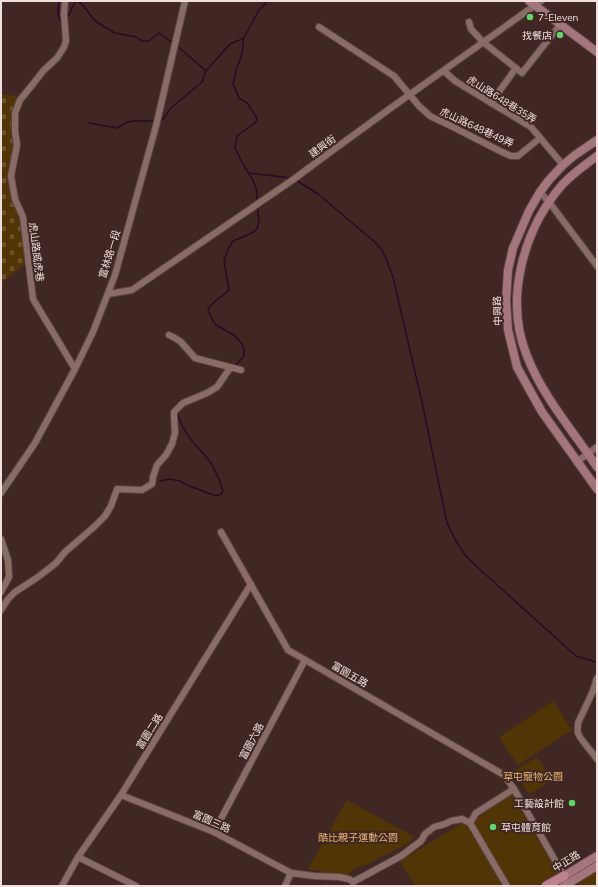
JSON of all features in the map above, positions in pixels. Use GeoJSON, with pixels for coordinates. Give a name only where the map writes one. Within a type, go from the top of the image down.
{"type":"FeatureCollection","features":[{"type":"Feature","properties":{"kind":"main road","name":"中正路"},"geometry":{"type":"LineString","coordinates":[[547,886],[564,876]]}},
{"type":"Feature","properties":{"kind":"main road"},"geometry":{"type":"LineString","coordinates":[[564,876],[564,886]]}},
{"type":"Feature","properties":{"kind":"street","name":"虎山路威虎巷"},"geometry":{"type":"LineString","coordinates":[[65,1],[64,14],[66,41],[64,47],[57,58],[43,71],[20,100],[15,113],[17,145],[11,176],[14,199],[23,217],[33,299],[75,369]]}},
{"type":"Feature","properties":{"kind":"street","name":"富林路一段"},"geometry":{"type":"LineString","coordinates":[[1,493],[35,443],[75,369],[93,332],[108,294],[115,275],[156,126],[185,1]]}},
{"type":"Feature","properties":{"kind":"street","name":"建興街"},"geometry":{"type":"LineString","coordinates":[[108,294],[132,290],[292,180],[409,94],[444,71],[535,2]]}},
{"type":"Feature","properties":{"kind":"street"},"geometry":{"type":"LineString","coordinates":[[535,2],[560,25],[597,52]]}},
{"type":"Feature","properties":{"kind":"street"},"geometry":{"type":"LineString","coordinates":[[469,22],[471,29],[483,42],[522,74],[560,25]]}},
{"type":"Feature","properties":{"kind":"street","name":"虎山路648巷49弄"},"geometry":{"type":"LineString","coordinates":[[319,27],[394,76],[419,106],[430,116],[453,126],[511,156],[518,156],[540,138]]}},
{"type":"Feature","properties":{"kind":"street"},"geometry":{"type":"LineString","coordinates":[[491,103],[516,68]]}},
{"type":"Feature","properties":{"kind":"street","name":"虎山路648巷35弄"},"geometry":{"type":"LineString","coordinates":[[444,71],[455,81],[532,127],[563,165]]}},
{"type":"Feature","properties":{"kind":"street","name":"中興路"},"geometry":{"type":"LineString","coordinates":[[597,140],[563,165],[540,192],[529,211],[513,248],[508,270],[506,301],[508,330],[517,367],[542,412],[597,489]]}},
{"type":"Feature","properties":{"kind":"street","name":"中興路"},"geometry":{"type":"LineString","coordinates":[[597,156],[578,170],[562,185],[540,216],[522,259],[517,289],[518,320],[526,356],[546,394],[597,467]]}},
{"type":"Feature","properties":{"kind":"street"},"geometry":{"type":"LineString","coordinates":[[540,192],[597,266]]}},
{"type":"Feature","properties":{"kind":"street"},"geometry":{"type":"LineString","coordinates":[[1,610],[8,599],[15,592],[56,563],[65,552],[105,516],[111,506],[117,489],[142,490],[152,484],[157,465],[166,455],[172,444],[175,433],[174,412],[184,403],[217,387],[235,369],[195,358],[181,342],[169,335]]}},
{"type":"Feature","properties":{"kind":"street"},"geometry":{"type":"LineString","coordinates":[[578,462],[597,447]]}},
{"type":"Feature","properties":{"kind":"street","name":"富園五路"},"geometry":{"type":"LineString","coordinates":[[221,532],[288,650],[504,775],[514,789],[564,876]]}},
{"type":"Feature","properties":{"kind":"street"},"geometry":{"type":"LineString","coordinates":[[1,539],[8,560],[9,577],[1,592]]}},
{"type":"Feature","properties":{"kind":"street","name":"富園二路"},"geometry":{"type":"LineString","coordinates":[[62,886],[78,857],[121,795],[251,584]]}},
{"type":"Feature","properties":{"kind":"street","name":"富園六路"},"geometry":{"type":"LineString","coordinates":[[214,832],[305,660]]}},
{"type":"Feature","properties":{"kind":"street"},"geometry":{"type":"LineString","coordinates":[[597,678],[577,728],[578,734],[597,759]]}},
{"type":"Feature","properties":{"kind":"street"},"geometry":{"type":"LineString","coordinates":[[470,823],[476,813],[514,789]]}},
{"type":"Feature","properties":{"kind":"street","name":"富園三路"},"geometry":{"type":"LineString","coordinates":[[121,795],[214,832],[291,873]]}},
{"type":"Feature","properties":{"kind":"street"},"geometry":{"type":"LineString","coordinates":[[285,886],[291,873],[349,879],[354,884],[401,856],[418,843],[425,834],[434,827],[462,819],[470,823],[507,886]]}},
{"type":"Feature","properties":{"kind":"street","name":"中正路"},"geometry":{"type":"LineString","coordinates":[[564,876],[597,856]]}},
{"type":"Feature","properties":{"kind":"street"},"geometry":{"type":"LineString","coordinates":[[78,857],[136,886]]}},
{"type":"Feature","properties":{"kind":"street","name":"中正路"},"geometry":{"type":"LineString","coordinates":[[564,886],[597,866]]}},
{"type":"Feature","properties":{"kind":"green space"},"geometry":{"type":"Polygon","coordinates":[[[1,94],[16,96],[18,98],[13,107],[13,145],[9,171],[18,207],[26,263],[1,283],[1,94]]]}},
{"type":"Feature","properties":{"kind":"green space"},"geometry":{"type":"Polygon","coordinates":[[[553,701],[572,730],[518,765],[499,737],[553,701]]]}},
{"type":"Feature","properties":{"kind":"green space","name":"草屯寵物公園"},"geometry":{"type":"Polygon","coordinates":[[[537,757],[552,780],[529,794],[514,771],[537,757]]]}},
{"type":"Feature","properties":{"kind":"green space","name":"草屯體育館"},"geometry":{"type":"Polygon","coordinates":[[[511,793],[558,874],[537,886],[415,886],[400,861],[511,793]]]}},
{"type":"Feature","properties":{"kind":"green space","name":"酷比親子運動公園"},"geometry":{"type":"Polygon","coordinates":[[[347,800],[414,837],[407,844],[355,869],[346,876],[308,869],[347,800]]]}},
{"type":"Feature","properties":{"kind":"green space"},"geometry":{"type":"Polygon","coordinates":[[[597,872],[597,886],[579,886],[578,884],[584,879],[597,872]]]}},
{"type":"Feature","properties":{"kind":"waterway"},"geometry":{"type":"LineString","coordinates":[[59,1],[59,19],[62,22],[63,21]]}},
{"type":"Feature","properties":{"kind":"waterway"},"geometry":{"type":"LineString","coordinates":[[67,19],[75,2],[77,1],[82,4],[95,21],[115,33],[136,37],[142,41],[149,41],[159,33],[173,43]]}},
{"type":"Feature","properties":{"kind":"waterway"},"geometry":{"type":"LineString","coordinates":[[257,202],[257,192],[253,180],[235,148],[237,136],[256,122],[257,118],[247,103],[239,98],[233,84],[243,49],[243,39],[259,10],[268,1]]}},
{"type":"Feature","properties":{"kind":"waterway"},"geometry":{"type":"LineString","coordinates":[[160,120],[163,119],[171,108],[202,82],[206,71],[230,44],[242,39]]}},
{"type":"Feature","properties":{"kind":"waterway"},"geometry":{"type":"LineString","coordinates":[[176,45],[206,71]]}},
{"type":"Feature","properties":{"kind":"waterway"},"geometry":{"type":"LineString","coordinates":[[89,123],[117,128],[127,122],[155,121]]}},
{"type":"Feature","properties":{"kind":"waterway"},"geometry":{"type":"LineString","coordinates":[[249,173],[291,178]]}},
{"type":"Feature","properties":{"kind":"waterway"},"geometry":{"type":"LineString","coordinates":[[296,180],[318,194],[376,243],[385,256],[393,277],[422,402],[447,523],[455,539],[465,555],[475,565],[576,656],[596,662]]}},
{"type":"Feature","properties":{"kind":"waterway"},"geometry":{"type":"LineString","coordinates":[[235,366],[244,356],[242,344],[235,336],[215,324],[208,310],[229,290],[224,261],[228,249],[233,241],[252,233],[257,229],[259,221],[257,206]]}},
{"type":"Feature","properties":{"kind":"waterway"},"geometry":{"type":"LineString","coordinates":[[160,481],[170,479],[180,481],[216,496],[221,494],[223,491],[218,476],[212,465],[192,441],[182,426],[177,413],[178,412]]}},
{"type":"Feature","properties":{"kind":"place","name":"7-Eleven"},"geometry":{"type":"Point","coordinates":[530,17]}},
{"type":"Feature","properties":{"kind":"place","name":"找餐店"},"geometry":{"type":"Point","coordinates":[560,35]}},
{"type":"Feature","properties":{"kind":"place","name":"工藝設計館"},"geometry":{"type":"Point","coordinates":[572,803]}},
{"type":"Feature","properties":{"kind":"place","name":"草屯體育館"},"geometry":{"type":"Point","coordinates":[493,827]}}]}
